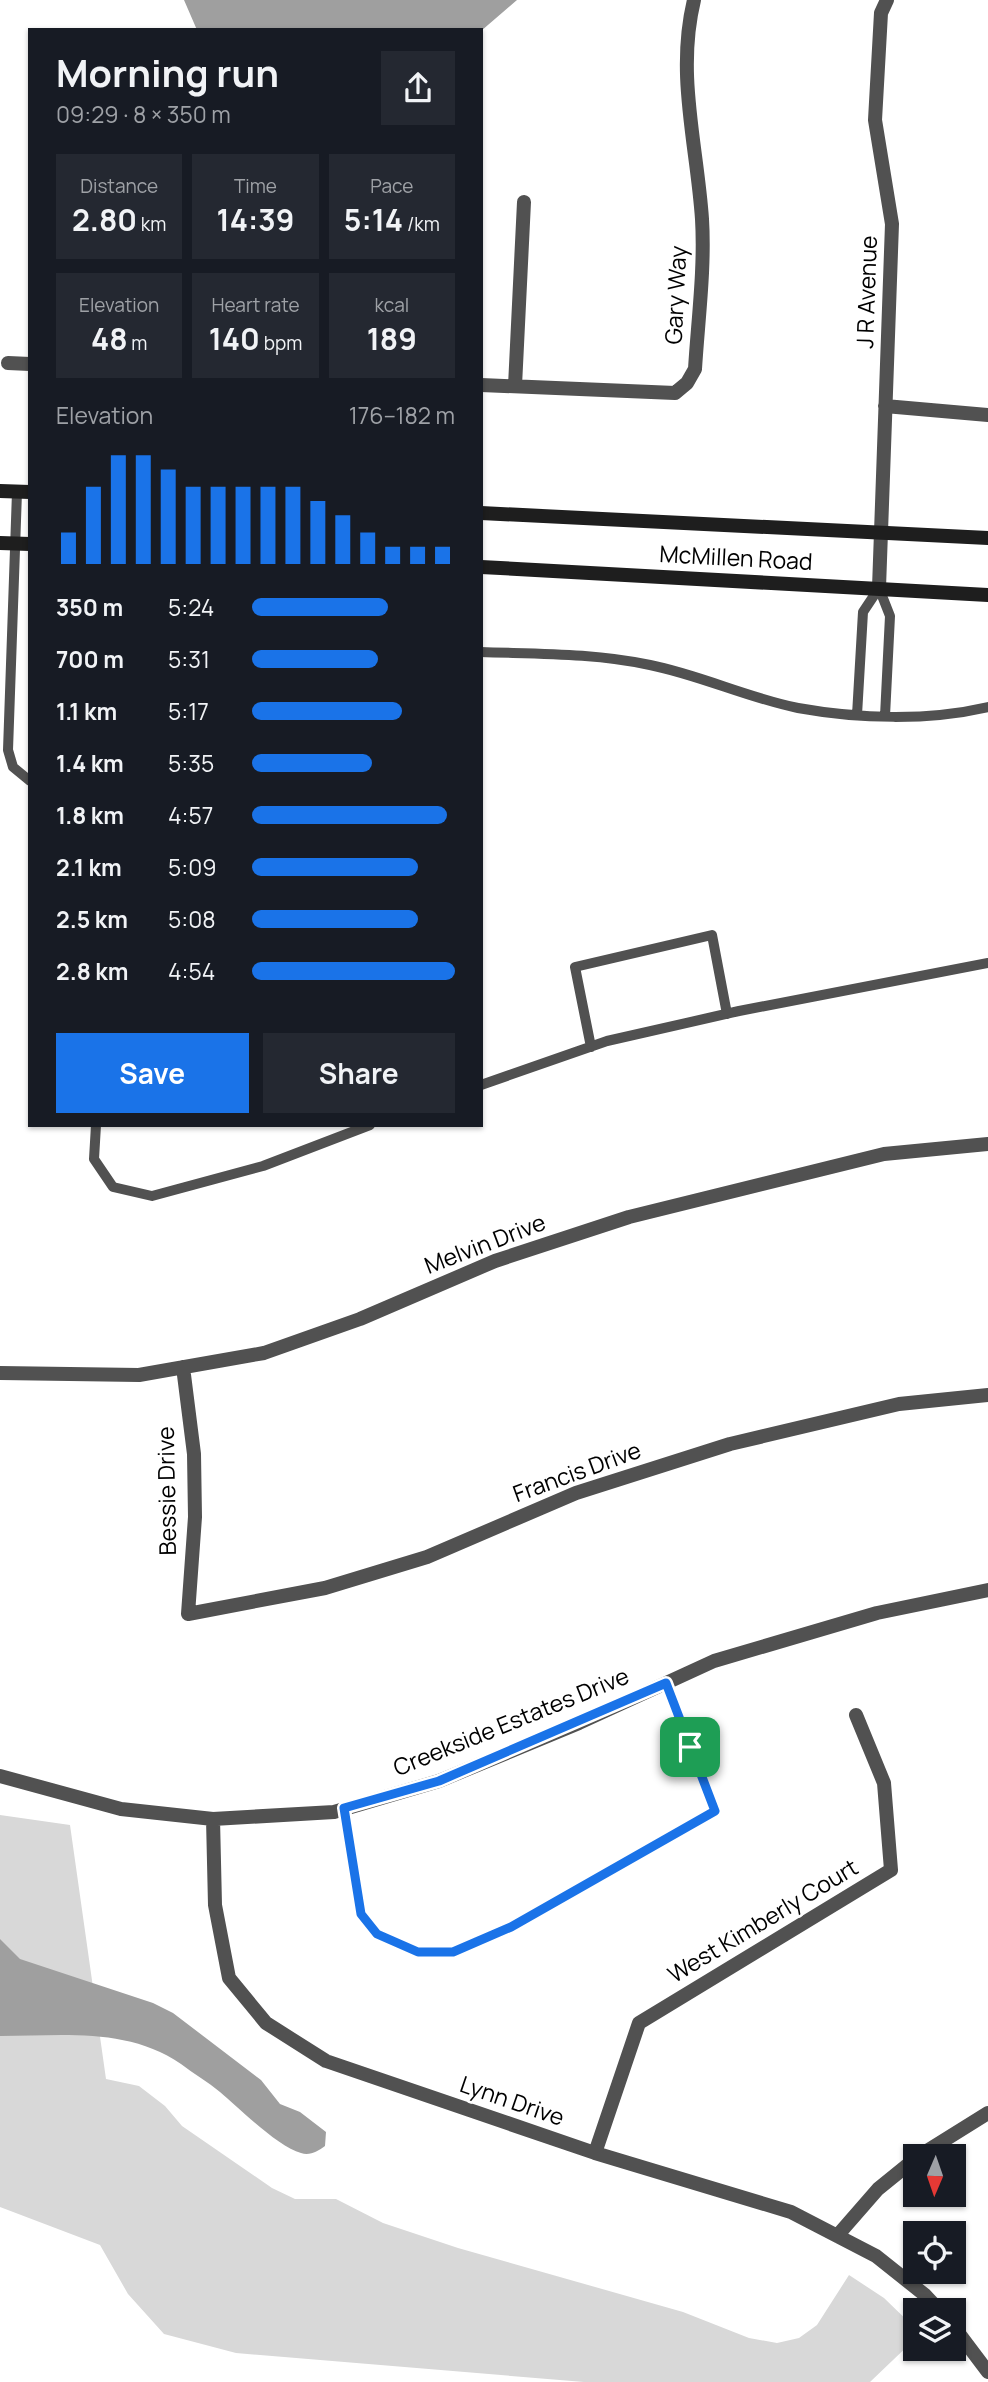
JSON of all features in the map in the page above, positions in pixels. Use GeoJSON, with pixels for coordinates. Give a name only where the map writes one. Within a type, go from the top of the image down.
{"type":"FeatureCollection","features":[{"type":"Feature","properties":{"kind":"main road"},"geometry":{"type":"LineString","coordinates":[[0,491],[23,492]]}},
{"type":"Feature","properties":{"kind":"main road","name":"McMillen Road"},"geometry":{"type":"LineString","coordinates":[[483,513],[988,538]]}},
{"type":"Feature","properties":{"kind":"main road"},"geometry":{"type":"LineString","coordinates":[[7,543],[28,544]]}},
{"type":"Feature","properties":{"kind":"main road","name":"McMillen Road"},"geometry":{"type":"LineString","coordinates":[[483,567],[988,595]]}},
{"type":"Feature","properties":{"kind":"street","name":"Gary Way"},"geometry":{"type":"LineString","coordinates":[[483,385],[675,393],[687,383],[695,369],[702,219],[687,107],[687,51],[694,0]]}},
{"type":"Feature","properties":{"kind":"street","name":"J R Avenue"},"geometry":{"type":"LineString","coordinates":[[878,589],[892,224],[875,120],[881,13],[887,0]]}},
{"type":"Feature","properties":{"kind":"street"},"geometry":{"type":"LineString","coordinates":[[515,386],[524,202]]}},
{"type":"Feature","properties":{"kind":"street"},"geometry":{"type":"LineString","coordinates":[[8,363],[28,364]]}},
{"type":"Feature","properties":{"kind":"street"},"geometry":{"type":"LineString","coordinates":[[885,406],[988,415]]}},
{"type":"Feature","properties":{"kind":"street","name":"Melvin Drive"},"geometry":{"type":"LineString","coordinates":[[0,1373],[139,1375],[264,1353],[360,1319],[495,1261],[629,1217],[884,1154],[988,1143]]}},
{"type":"Feature","properties":{"kind":"street","name":"Bessie Drive"},"geometry":{"type":"LineString","coordinates":[[183,1367],[194,1454],[195,1517],[188,1614]]}},
{"type":"Feature","properties":{"kind":"street","name":"Francis Drive"},"geometry":{"type":"LineString","coordinates":[[188,1614],[325,1588],[427,1557],[576,1493],[730,1444],[899,1404],[988,1395]]}},
{"type":"Feature","properties":{"kind":"street","name":"Creekside Estates Drive"},"geometry":{"type":"LineString","coordinates":[[0,1776],[121,1809],[213,1819],[344,1808],[439,1781],[714,1661],[877,1612],[988,1590]]}},
{"type":"Feature","properties":{"kind":"street","name":"West Kimberly Court"},"geometry":{"type":"LineString","coordinates":[[595,2154],[639,2023],[891,1870],[884,1783],[856,1715]]}},
{"type":"Feature","properties":{"kind":"street","name":"Lynn Drive"},"geometry":{"type":"LineString","coordinates":[[213,1819],[215,1905],[229,1978],[267,2023],[326,2061],[595,2154],[791,2212],[876,2256],[928,2298]]}},
{"type":"Feature","properties":{"kind":"street"},"geometry":{"type":"LineString","coordinates":[[938,2144],[988,2113]]}},
{"type":"Feature","properties":{"kind":"street"},"geometry":{"type":"LineString","coordinates":[[837,2236],[878,2189],[903,2169]]}},
{"type":"Feature","properties":{"kind":"street"},"geometry":{"type":"LineString","coordinates":[[966,2343],[988,2372]]}},
{"type":"Feature","properties":{"kind":"lane"},"geometry":{"type":"LineString","coordinates":[[23,492],[7,543],[8,750],[13,767],[28,779]]}},
{"type":"Feature","properties":{"kind":"lane"},"geometry":{"type":"LineString","coordinates":[[857,715],[863,611],[878,589]]}},
{"type":"Feature","properties":{"kind":"lane"},"geometry":{"type":"LineString","coordinates":[[878,589],[890,616],[885,716]]}},
{"type":"Feature","properties":{"kind":"lane"},"geometry":{"type":"LineString","coordinates":[[483,652],[613,658],[652,665],[797,707],[857,715],[965,713],[988,707]]}},
{"type":"Feature","properties":{"kind":"lane"},"geometry":{"type":"LineString","coordinates":[[590,1047],[575,967],[712,935],[727,1014]]}},
{"type":"Feature","properties":{"kind":"lane"},"geometry":{"type":"LineString","coordinates":[[483,1084],[590,1047],[727,1014],[988,963]]}},
{"type":"Feature","properties":{"kind":"lane"},"geometry":{"type":"LineString","coordinates":[[96,1127],[94,1159],[113,1187],[152,1196],[263,1166],[365,1127]]}},
{"type":"Feature","properties":{"kind":"lane"},"geometry":{"type":"LineString","coordinates":[[344,1808],[361,1914],[377,1934],[418,1952],[453,1952],[511,1927],[715,1811],[666,1683]]}},
{"type":"Feature","properties":{"kind":"shaded area"},"geometry":{"type":"Polygon","coordinates":[[[184,0],[517,0],[483,29],[196,28],[184,0]]]}},
{"type":"Feature","properties":{"kind":"shaded area"},"geometry":{"type":"Polygon","coordinates":[[[0,1815],[70,1825],[106,2079],[139,2086],[165,2106],[182,2126],[272,2188],[295,2199],[336,2199],[383,2223],[458,2248],[683,2312],[749,2338],[777,2343],[799,2338],[817,2325],[849,2275],[884,2298],[903,2316],[903,2350],[870,2382],[584,2382],[236,2353],[164,2334],[128,2294],[100,2245],[0,2207],[0,1815]]]}},
{"type":"Feature","properties":{"kind":"shaded area"},"geometry":{"type":"Polygon","coordinates":[[[0,1939],[20,1959],[153,2003],[173,2013],[261,2080],[280,2104],[300,2112],[326,2132],[325,2146],[308,2154],[281,2143],[215,2088],[181,2064],[139,2044],[94,2036],[0,2036],[0,1939]]]}},
{"type":"Feature","properties":{"kind":"route"},"geometry":{"type":"LineString","coordinates":[[666,1683],[690,1747],[715,1811],[511,1927],[453,1952],[418,1952],[377,1934],[361,1914],[344,1808],[439,1781],[579,1723],[666,1683]]}}]}
